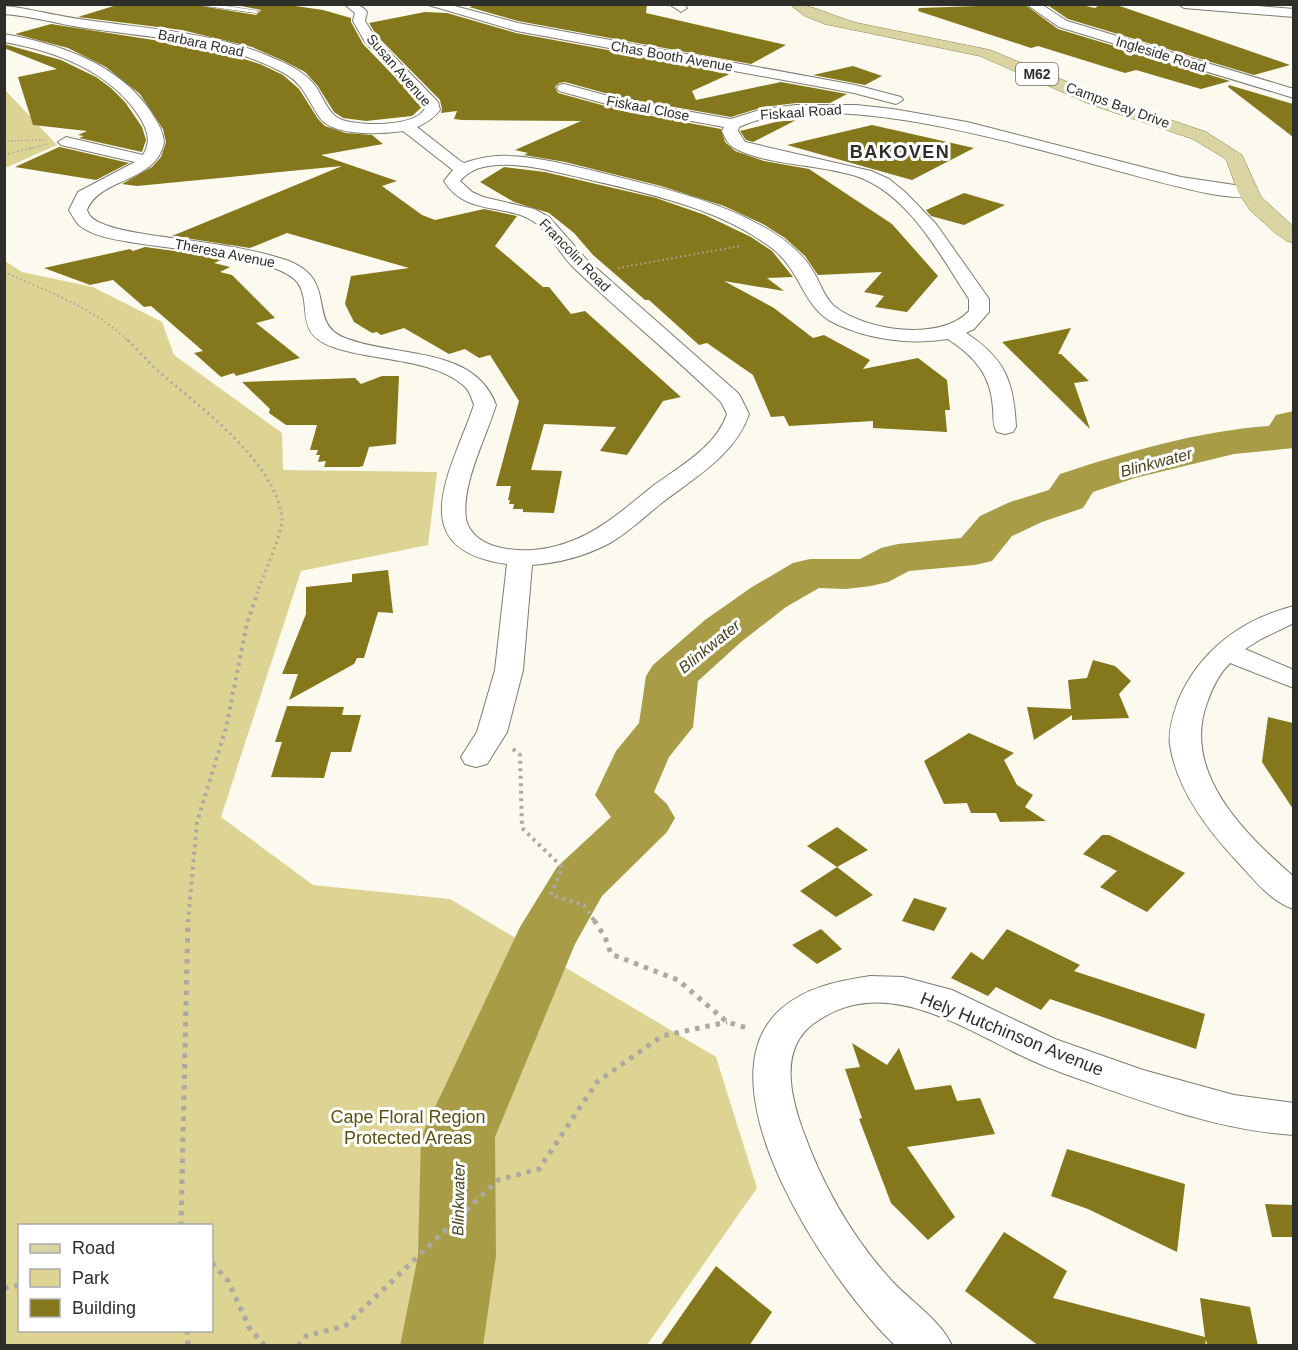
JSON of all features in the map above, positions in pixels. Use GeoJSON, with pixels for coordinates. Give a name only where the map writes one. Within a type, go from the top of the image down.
{"type":"FeatureCollection","features":[{"type":"Feature","properties":{"kind":"main road","name":"Camps Bay Drive"},"geometry":{"type":"LineString","coordinates":[[797,4],[812,16],[834,22],[938,41],[1000,58],[1101,102],[1196,132],[1235,157],[1248,192],[1260,209],[1293,237]]}},
{"type":"Feature","properties":{"kind":"street","name":"Susan Avenue"},"geometry":{"type":"LineString","coordinates":[[350,4],[361,12],[359,21],[370,39],[433,105],[433,110],[425,119],[405,125]]}},
{"type":"Feature","properties":{"kind":"street","name":"Chas Booth Avenue"},"geometry":{"type":"LineString","coordinates":[[431,4],[522,28],[873,92],[898,101],[905,108],[905,113]]}},
{"type":"Feature","properties":{"kind":"street","name":"Ingleside Road"},"geometry":{"type":"LineString","coordinates":[[1032,4],[1063,24],[1293,94]]}},
{"type":"Feature","properties":{"kind":"street"},"geometry":{"type":"LineString","coordinates":[[1184,4],[1293,13]]}},
{"type":"Feature","properties":{"kind":"street","name":"Barbara Road"},"geometry":{"type":"LineString","coordinates":[[4,10],[166,35],[232,48],[264,60],[300,78],[309,86],[329,120],[362,127],[405,125]]}},
{"type":"Feature","properties":{"kind":"street"},"geometry":{"type":"LineString","coordinates":[[1258,11],[1260,16],[1277,24]]}},
{"type":"Feature","properties":{"kind":"street"},"geometry":{"type":"LineString","coordinates":[[4,38],[34,43],[51,49],[110,77],[126,89],[144,112],[157,140],[156,147],[146,160],[64,142]]}},
{"type":"Feature","properties":{"kind":"street","name":"Fiskaal Close"},"geometry":{"type":"LineString","coordinates":[[564,88],[621,104],[733,124]]}},
{"type":"Feature","properties":{"kind":"street","name":"Fiskaal Road"},"geometry":{"type":"LineString","coordinates":[[733,124],[753,116],[796,110],[829,109],[905,113],[959,124],[1199,187],[1248,192]]}},
{"type":"Feature","properties":{"kind":"street"},"geometry":{"type":"LineString","coordinates":[[405,125],[463,169],[476,164],[501,161],[545,165],[700,206],[743,223],[769,239],[801,265],[826,309],[842,319],[864,327],[893,333],[924,335],[951,332],[976,319],[981,306],[979,299],[930,230],[894,190],[882,181],[864,174],[740,145],[733,139],[730,131],[733,124]]}},
{"type":"Feature","properties":{"kind":"street","name":"Theresa Avenue"},"geometry":{"type":"LineString","coordinates":[[146,160],[84,195],[78,210],[81,218],[100,229],[242,255],[279,263],[294,269],[311,286],[312,308],[316,327],[321,334],[360,349],[445,368],[461,374],[473,383],[481,392],[485,405],[455,492],[453,517],[457,531],[481,551],[497,556],[520,558]]}},
{"type":"Feature","properties":{"kind":"street","name":"Francolin Road"},"geometry":{"type":"LineString","coordinates":[[463,169],[452,181],[461,194],[537,216],[548,224],[569,252],[591,274],[731,399],[738,414],[733,429],[712,452],[608,533],[589,544],[542,557],[520,558]]}},
{"type":"Feature","properties":{"kind":"street"},"geometry":{"type":"LineString","coordinates":[[951,332],[990,363],[1000,379],[1004,394],[1005,427]]}},
{"type":"Feature","properties":{"kind":"street"},"geometry":{"type":"LineString","coordinates":[[476,757],[492,732],[509,670],[520,558]]}},
{"type":"Feature","properties":{"kind":"street"},"geometry":{"type":"LineString","coordinates":[[1293,614],[1250,632],[1212,664],[1194,697],[1185,727],[1184,743],[1197,785],[1210,807],[1252,856],[1293,897]]}},
{"type":"Feature","properties":{"kind":"street"},"geometry":{"type":"LineString","coordinates":[[1225,651],[1293,680]]}},
{"type":"Feature","properties":{"kind":"street","name":"Hely Hutchinson Avenue"},"geometry":{"type":"LineString","coordinates":[[930,1346],[904,1325],[858,1273],[822,1218],[804,1185],[776,1114],[770,1091],[769,1071],[779,1038],[800,1013],[832,995],[856,991],[904,992],[936,999],[1041,1048],[1142,1085],[1251,1114],[1293,1119]]}},
{"type":"Feature","properties":{"kind":"lane"},"geometry":{"type":"LineString","coordinates":[[193,4],[256,11]]}},
{"type":"Feature","properties":{"kind":"path"},"geometry":{"type":"LineString","coordinates":[[4,141],[64,142]]}},
{"type":"Feature","properties":{"kind":"path"},"geometry":{"type":"LineString","coordinates":[[4,155],[64,142]]}},
{"type":"Feature","properties":{"kind":"path"},"geometry":{"type":"LineString","coordinates":[[591,274],[645,261],[668,260],[769,239]]}},
{"type":"Feature","properties":{"kind":"path"},"geometry":{"type":"LineString","coordinates":[[4,272],[78,304],[122,334],[155,368],[219,423],[253,459],[276,497],[282,521],[247,623],[226,728],[197,822],[187,929],[182,1224]]}},
{"type":"Feature","properties":{"kind":"path"},"geometry":{"type":"LineString","coordinates":[[492,732],[520,755],[522,828],[562,867],[551,895],[584,905],[605,937],[611,954],[678,980],[728,1022],[779,1038]]}},
{"type":"Feature","properties":{"kind":"path"},"geometry":{"type":"LineString","coordinates":[[298,1346],[306,1336],[345,1326],[498,1180],[539,1169],[597,1082],[662,1036],[728,1022]]}},
{"type":"Feature","properties":{"kind":"path"},"geometry":{"type":"LineString","coordinates":[[213,1264],[228,1281],[250,1329],[265,1346]]}},
{"type":"Feature","properties":{"kind":"green space"},"geometry":{"type":"Polygon","coordinates":[[[5,90],[57,145],[5,168],[5,90]]]}},
{"type":"Feature","properties":{"kind":"green space","name":"Cape Floral Region Protected Areas"},"geometry":{"type":"Polygon","coordinates":[[[5,261],[22,272],[93,287],[162,322],[174,355],[282,433],[283,470],[437,472],[428,545],[301,571],[221,817],[313,885],[450,899],[716,1057],[757,1188],[647,1345],[5,1345],[5,261]]]}},
{"type":"Feature","properties":{"kind":"building"},"geometry":{"type":"Polygon","coordinates":[[[120,4],[189,4],[256,15],[261,10],[231,4],[282,4],[323,10],[351,18],[363,44],[423,106],[412,116],[366,121],[343,118],[334,112],[317,85],[305,72],[252,47],[182,30],[78,17],[120,4]]]}},
{"type":"Feature","properties":{"kind":"building"},"geometry":{"type":"Polygon","coordinates":[[[481,4],[647,4],[646,13],[786,45],[751,64],[518,21],[469,7],[481,4]]]}},
{"type":"Feature","properties":{"kind":"building"},"geometry":{"type":"Polygon","coordinates":[[[975,4],[1024,4],[1058,29],[1230,81],[1201,89],[1136,70],[1125,73],[1038,46],[1031,48],[918,11],[919,8],[977,6],[975,4]]]}},
{"type":"Feature","properties":{"kind":"building"},"geometry":{"type":"Polygon","coordinates":[[[1046,4],[1076,4],[1095,8],[1101,4],[1114,4],[1290,65],[1254,75],[1068,19],[1046,4]]]}},
{"type":"Feature","properties":{"kind":"building"},"geometry":{"type":"Polygon","coordinates":[[[425,12],[447,13],[516,33],[732,73],[692,91],[696,100],[781,82],[847,94],[830,103],[796,103],[763,107],[731,117],[623,98],[565,82],[555,87],[558,93],[620,110],[721,129],[725,142],[735,151],[764,161],[809,169],[892,224],[938,276],[907,312],[875,307],[884,296],[864,292],[882,272],[818,275],[805,256],[785,238],[763,224],[724,206],[661,186],[565,162],[524,155],[528,153],[515,150],[581,121],[462,120],[454,119],[457,111],[441,113],[440,100],[377,36],[369,23],[425,12]]]}},
{"type":"Feature","properties":{"kind":"building"},"geometry":{"type":"Polygon","coordinates":[[[51,24],[211,49],[260,64],[283,75],[299,89],[325,126],[346,133],[372,135],[383,144],[321,155],[397,181],[382,186],[422,215],[435,220],[484,209],[517,216],[495,246],[543,287],[549,287],[571,314],[585,311],[681,397],[663,401],[627,455],[600,451],[616,427],[544,424],[531,470],[562,471],[554,513],[523,512],[523,509],[513,509],[514,504],[509,504],[510,500],[508,500],[511,486],[496,486],[519,401],[490,355],[479,358],[465,349],[449,354],[404,328],[381,335],[377,332],[372,333],[354,322],[345,304],[351,276],[409,268],[287,233],[250,248],[172,236],[342,166],[137,186],[122,184],[152,167],[161,157],[166,142],[163,129],[140,94],[106,67],[68,48],[15,34],[51,24]]]}},
{"type":"Feature","properties":{"kind":"building"},"geometry":{"type":"Polygon","coordinates":[[[4,44],[61,60],[96,77],[111,88],[125,102],[142,127],[146,140],[142,152],[79,138],[84,136],[78,135],[87,131],[33,125],[18,77],[57,69],[4,48],[4,44]]]}},
{"type":"Feature","properties":{"kind":"building"},"geometry":{"type":"Polygon","coordinates":[[[853,66],[882,76],[865,85],[813,75],[853,66]]]}},
{"type":"Feature","properties":{"kind":"building"},"geometry":{"type":"Polygon","coordinates":[[[1229,85],[1293,104],[1293,137],[1228,87],[1229,85]]]}},
{"type":"Feature","properties":{"kind":"building"},"geometry":{"type":"Polygon","coordinates":[[[804,116],[753,142],[746,140],[740,131],[804,116]]]}},
{"type":"Feature","properties":{"kind":"building"},"geometry":{"type":"Polygon","coordinates":[[[872,125],[974,148],[912,180],[787,145],[872,125]]]}},
{"type":"Feature","properties":{"kind":"building"},"geometry":{"type":"Polygon","coordinates":[[[59,147],[129,163],[96,180],[15,167],[59,147]]]}},
{"type":"Feature","properties":{"kind":"building"},"geometry":{"type":"Polygon","coordinates":[[[504,167],[545,172],[656,198],[705,215],[751,237],[772,251],[793,277],[767,278],[784,291],[724,281],[774,308],[813,338],[824,335],[870,360],[863,369],[918,358],[947,380],[950,410],[945,410],[947,432],[873,428],[873,421],[789,426],[784,416],[771,417],[753,375],[707,343],[699,345],[649,300],[645,300],[593,255],[574,233],[549,213],[514,202],[480,182],[504,167]]]}},
{"type":"Feature","properties":{"kind":"building"},"geometry":{"type":"Polygon","coordinates":[[[964,193],[1005,205],[964,225],[931,216],[926,210],[964,193]]]}},
{"type":"Feature","properties":{"kind":"building"},"geometry":{"type":"Polygon","coordinates":[[[145,247],[226,258],[214,263],[230,267],[220,272],[232,275],[275,318],[256,323],[300,358],[236,376],[234,373],[221,377],[194,353],[203,351],[151,306],[144,307],[113,280],[90,285],[44,268],[145,247]]]}},
{"type":"Feature","properties":{"kind":"building"},"geometry":{"type":"Polygon","coordinates":[[[1071,328],[1058,354],[1061,354],[1089,381],[1074,383],[1090,429],[1002,342],[1071,328]]]}},
{"type":"Feature","properties":{"kind":"building"},"geometry":{"type":"Polygon","coordinates":[[[382,376],[399,376],[396,444],[369,447],[363,466],[359,467],[324,467],[326,461],[318,462],[320,455],[316,455],[318,450],[310,450],[317,425],[286,425],[269,413],[270,409],[242,382],[355,378],[361,384],[382,376]]]}},
{"type":"Feature","properties":{"kind":"building"},"geometry":{"type":"Polygon","coordinates":[[[388,570],[393,613],[378,612],[364,658],[357,658],[354,664],[289,700],[298,674],[282,674],[306,614],[306,587],[352,582],[352,574],[388,570]]]}},
{"type":"Feature","properties":{"kind":"building"},"geometry":{"type":"Polygon","coordinates":[[[1093,660],[1115,666],[1131,681],[1119,694],[1129,718],[1072,720],[1072,715],[1034,740],[1027,707],[1071,709],[1068,680],[1087,678],[1093,660]]]}},
{"type":"Feature","properties":{"kind":"building"},"geometry":{"type":"Polygon","coordinates":[[[287,706],[344,707],[342,715],[361,715],[351,752],[331,752],[324,778],[271,777],[282,742],[275,742],[287,706]]]}},
{"type":"Feature","properties":{"kind":"building"},"geometry":{"type":"Polygon","coordinates":[[[1268,717],[1293,723],[1293,809],[1262,762],[1268,717]]]}},
{"type":"Feature","properties":{"kind":"building"},"geometry":{"type":"Polygon","coordinates":[[[969,733],[1014,753],[1004,760],[1017,785],[1033,795],[1025,807],[1046,821],[1000,822],[996,813],[971,813],[967,803],[944,804],[924,761],[969,733]]]}},
{"type":"Feature","properties":{"kind":"building"},"geometry":{"type":"Polygon","coordinates":[[[837,827],[868,850],[837,867],[807,846],[837,827]]]}},
{"type":"Feature","properties":{"kind":"building"},"geometry":{"type":"Polygon","coordinates":[[[1102,835],[1109,835],[1185,873],[1147,912],[1100,887],[1117,871],[1083,854],[1102,835]]]}},
{"type":"Feature","properties":{"kind":"building"},"geometry":{"type":"Polygon","coordinates":[[[837,867],[873,895],[836,917],[800,891],[837,867]]]}},
{"type":"Feature","properties":{"kind":"building"},"geometry":{"type":"Polygon","coordinates":[[[914,898],[947,908],[934,931],[902,921],[914,898]]]}},
{"type":"Feature","properties":{"kind":"building"},"geometry":{"type":"Polygon","coordinates":[[[821,929],[842,949],[817,964],[792,945],[821,929]]]}},
{"type":"Feature","properties":{"kind":"building"},"geometry":{"type":"Polygon","coordinates":[[[1007,929],[1080,965],[1074,971],[1205,1014],[1196,1049],[1050,999],[1041,1010],[996,987],[988,996],[951,978],[971,952],[983,960],[1007,929]]]}},
{"type":"Feature","properties":{"kind":"building"},"geometry":{"type":"Polygon","coordinates":[[[852,1043],[887,1065],[899,1048],[915,1090],[951,1085],[957,1101],[980,1098],[995,1134],[907,1147],[955,1217],[928,1240],[891,1203],[859,1119],[862,1118],[845,1069],[860,1067],[852,1043]]]}},
{"type":"Feature","properties":{"kind":"building"},"geometry":{"type":"Polygon","coordinates":[[[1067,1149],[1185,1184],[1177,1252],[1088,1209],[1051,1196],[1067,1149]]]}},
{"type":"Feature","properties":{"kind":"building"},"geometry":{"type":"Polygon","coordinates":[[[1265,1204],[1293,1205],[1293,1237],[1272,1237],[1265,1204]]]}},
{"type":"Feature","properties":{"kind":"building"},"geometry":{"type":"Polygon","coordinates":[[[1004,1232],[1067,1271],[1053,1298],[1205,1337],[1200,1298],[1250,1307],[1258,1346],[1207,1346],[1206,1339],[1205,1346],[1039,1346],[965,1291],[1004,1232]]]}},
{"type":"Feature","properties":{"kind":"building"},"geometry":{"type":"Polygon","coordinates":[[[716,1266],[772,1312],[749,1346],[660,1346],[716,1266]]]}},
{"type":"Feature","properties":{"kind":"waterway","name":"Blinkwater"},"geometry":{"type":"LineString","coordinates":[[441,1346],[457,1256],[458,1137],[543,944],[579,882],[646,818],[624,795],[644,751],[666,727],[672,676],[723,631],[769,597],[810,573],[846,575],[871,572],[898,558],[975,551],[996,526],[1026,512],[1067,499],[1075,483],[1121,468],[1234,441],[1283,438],[1291,424],[1294,423]]}},
{"type":"Feature","properties":{"kind":"district","name":"BAKOVEN"},"geometry":{"type":"Point","coordinates":[900,152]}}]}
